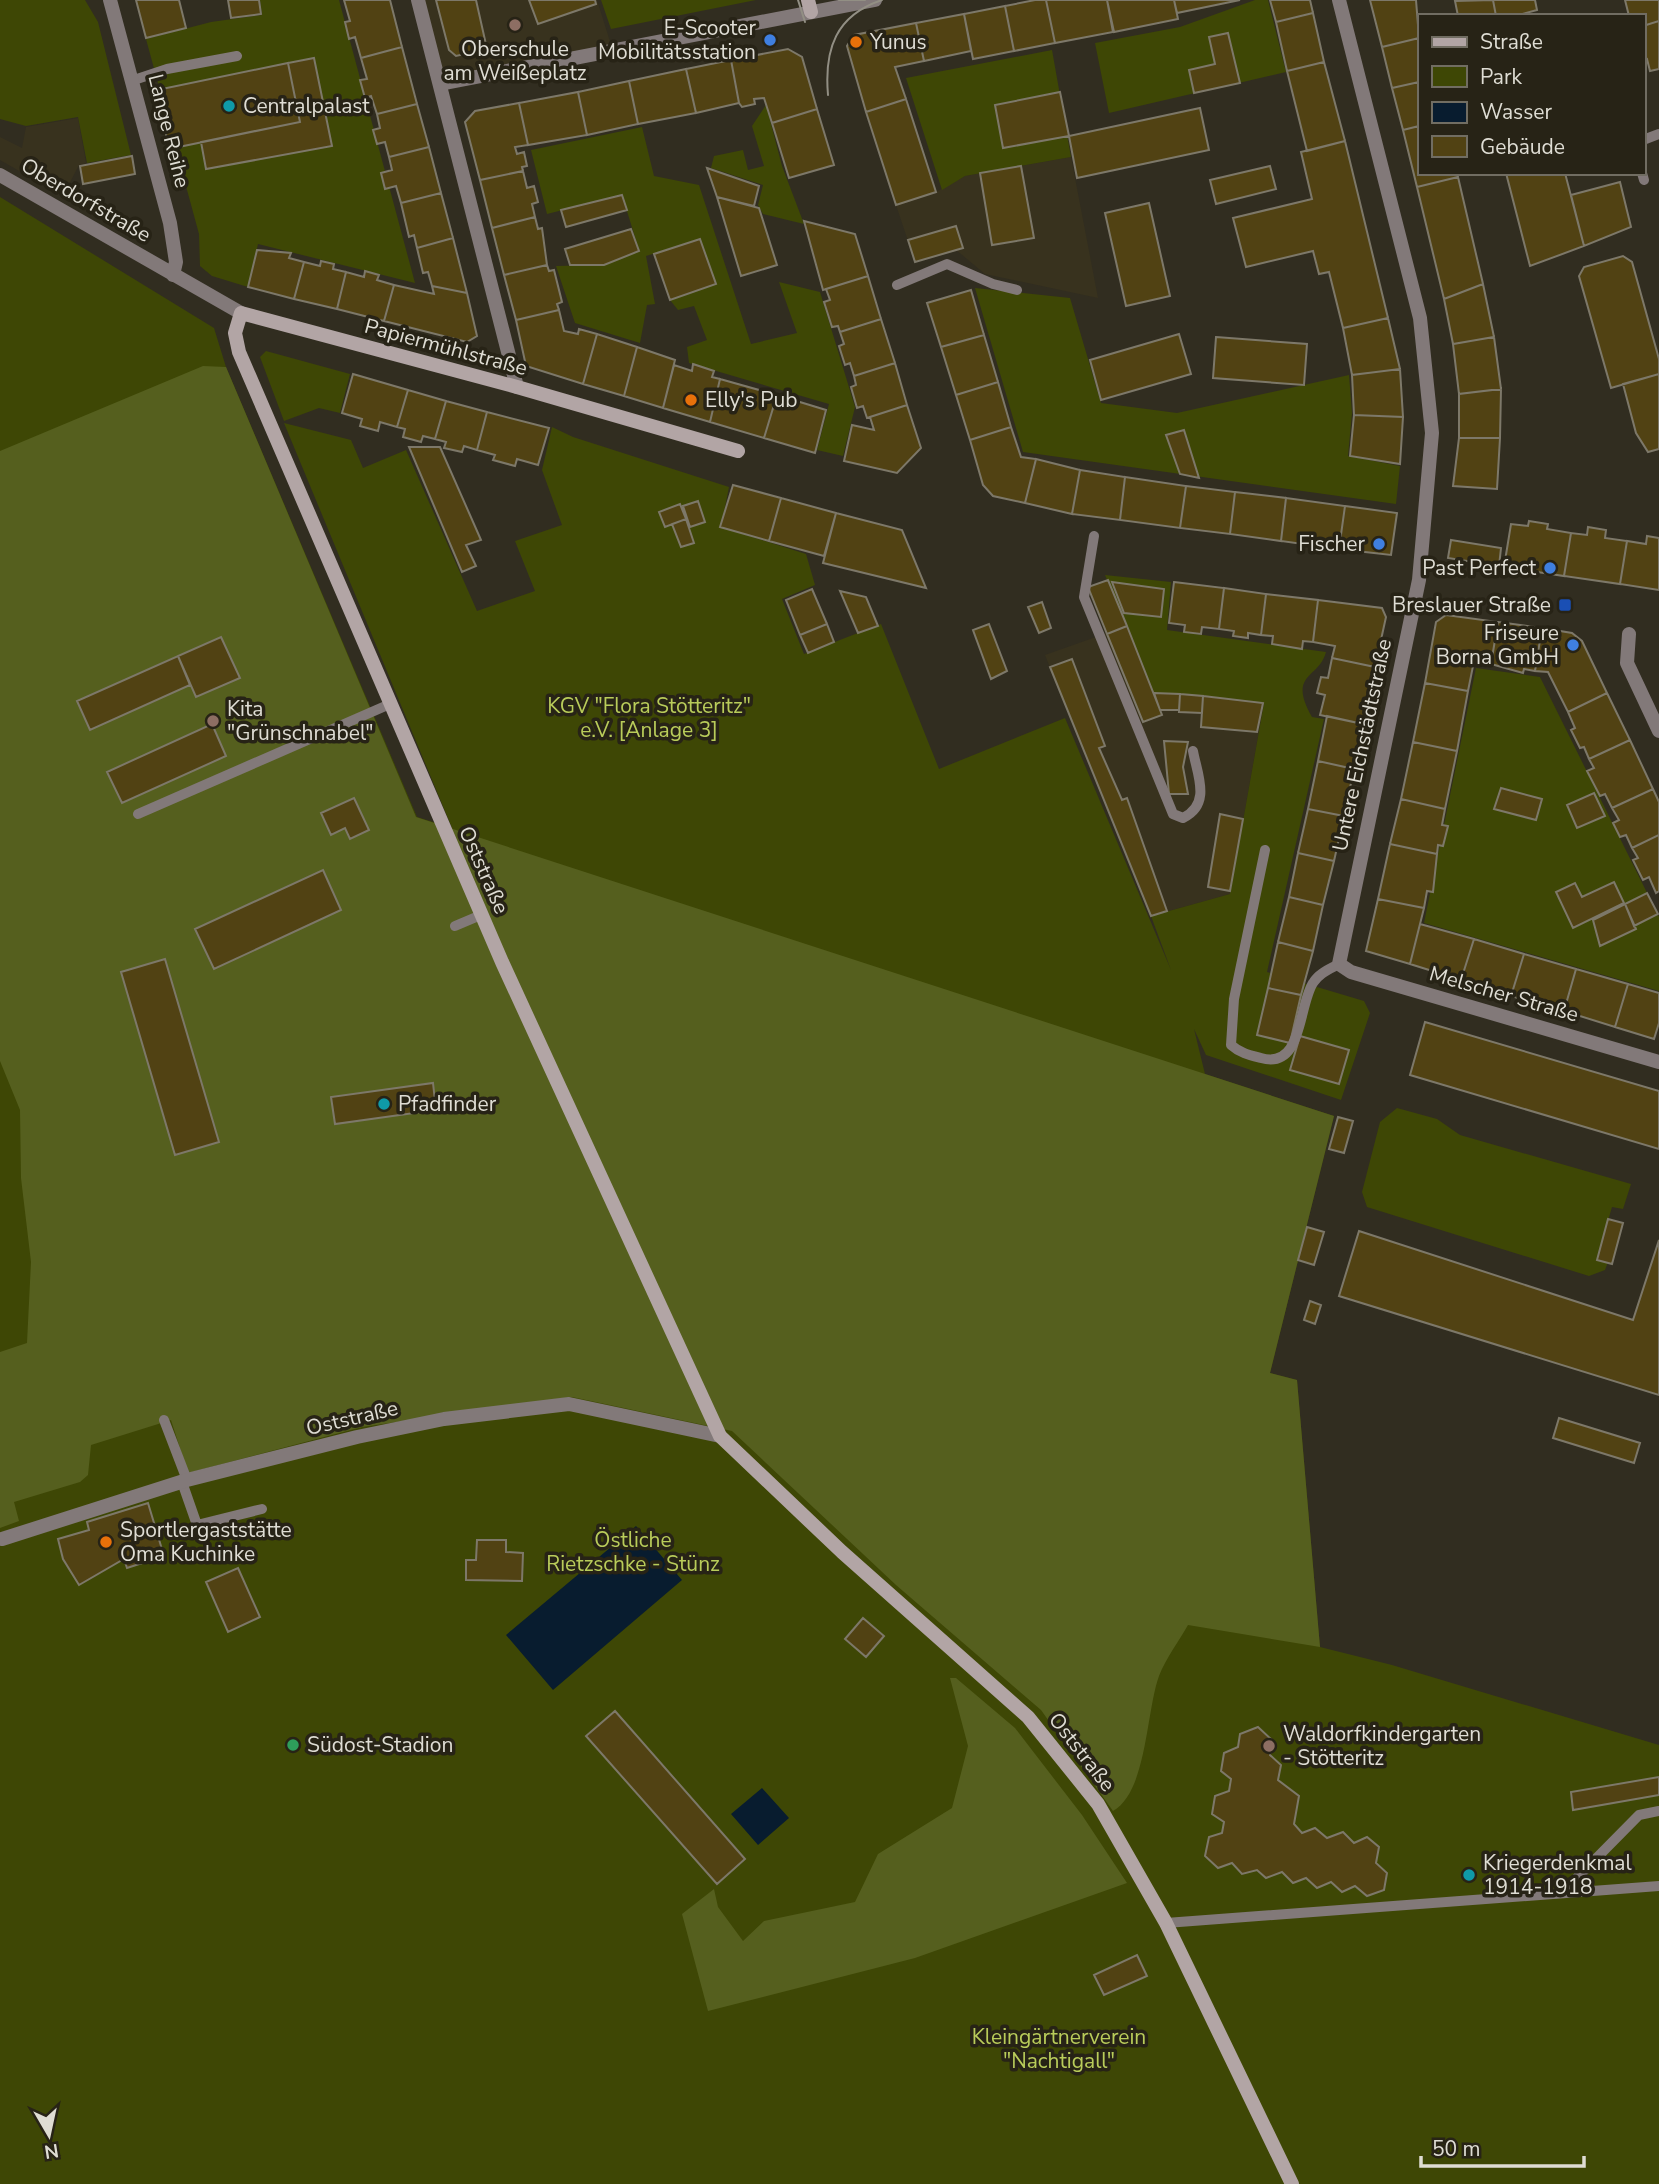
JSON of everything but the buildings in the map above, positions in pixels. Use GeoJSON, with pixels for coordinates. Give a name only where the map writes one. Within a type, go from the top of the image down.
{"type":"FeatureCollection","features":[{"type":"Feature","properties":{"kind":"street","name":"Lange Reihe"},"geometry":{"type":"LineString","coordinates":[[110,0],[134,80],[170,223],[176,262],[173,275]]}},
{"type":"Feature","properties":{"kind":"street"},"geometry":{"type":"LineString","coordinates":[[418,0],[517,387]]}},
{"type":"Feature","properties":{"kind":"street"},"geometry":{"type":"LineString","coordinates":[[440,84],[810,6],[875,0]]}},
{"type":"Feature","properties":{"kind":"street","name":"Untere Eichstädtstraße"},"geometry":{"type":"LineString","coordinates":[[1339,0],[1420,318],[1432,433],[1419,580],[1339,964]]}},
{"type":"Feature","properties":{"kind":"street","name":"Oberdorfstraße"},"geometry":{"type":"LineString","coordinates":[[0,175],[151,262]]}},
{"type":"Feature","properties":{"kind":"street","name":"Papiermühlstraße"},"geometry":{"type":"LineString","coordinates":[[151,262],[241,313],[517,387],[738,451]]}},
{"type":"Feature","properties":{"kind":"street","name":"Oststraße"},"geometry":{"type":"LineString","coordinates":[[241,313],[235,332],[239,352],[481,915],[720,1436],[842,1552],[1028,1717],[1098,1804],[1166,1923],[1292,2184]]}},
{"type":"Feature","properties":{"kind":"street"},"geometry":{"type":"LineString","coordinates":[[1629,634],[1627,663],[1659,731]]}},
{"type":"Feature","properties":{"kind":"street","name":"Melscher Straße"},"geometry":{"type":"LineString","coordinates":[[1339,964],[1351,972],[1659,1062]]}},
{"type":"Feature","properties":{"kind":"street","name":"Oststraße"},"geometry":{"type":"LineString","coordinates":[[1,1539],[184,1481],[357,1437],[437,1420],[569,1404],[720,1436]]}},
{"type":"Feature","properties":{"kind":"lane"},"geometry":{"type":"LineString","coordinates":[[134,80],[167,69],[237,56]]}},
{"type":"Feature","properties":{"kind":"lane"},"geometry":{"type":"LineString","coordinates":[[897,285],[947,264],[993,284],[1017,290]]}},
{"type":"Feature","properties":{"kind":"lane"},"geometry":{"type":"LineString","coordinates":[[1094,536],[1084,597],[1173,814],[1183,818],[1195,810],[1201,794],[1202,785],[1193,751]]}},
{"type":"Feature","properties":{"kind":"lane"},"geometry":{"type":"LineString","coordinates":[[138,814],[390,704]]}},
{"type":"Feature","properties":{"kind":"lane"},"geometry":{"type":"LineString","coordinates":[[1265,850],[1234,999],[1231,1045],[1240,1052],[1268,1060],[1279,1058],[1291,1050],[1312,983],[1322,972],[1339,964]]}},
{"type":"Feature","properties":{"kind":"lane"},"geometry":{"type":"LineString","coordinates":[[455,926],[481,915]]}},
{"type":"Feature","properties":{"kind":"lane"},"geometry":{"type":"LineString","coordinates":[[164,1420],[197,1525],[262,1509]]}},
{"type":"Feature","properties":{"kind":"lane"},"geometry":{"type":"LineString","coordinates":[[1564,1891],[1639,1815],[1659,1811]]}},
{"type":"Feature","properties":{"kind":"lane"},"geometry":{"type":"LineString","coordinates":[[1166,1923],[1564,1891],[1659,1886]]}},
{"type":"Feature","properties":{"kind":"shaded area","name":"Oberschule am Weißeplatz"},"geometry":{"type":"Polygon","coordinates":[[[418,0],[597,0],[613,51],[440,84],[418,0]]]}},
{"type":"Feature","properties":{"kind":"shaded area"},"geometry":{"type":"Polygon","coordinates":[[[78,118],[86,163],[79,165],[63,196],[0,160],[0,137],[22,148],[26,127],[78,118]]]}},
{"type":"Feature","properties":{"kind":"shaded area"},"geometry":{"type":"Polygon","coordinates":[[[1071,157],[1098,298],[985,274],[955,249],[915,262],[896,205],[936,192],[965,176],[1071,157]]]}},
{"type":"Feature","properties":{"kind":"shaded area"},"geometry":{"type":"Polygon","coordinates":[[[1127,626],[1157,691],[1264,703],[1230,894],[1151,916],[1045,655],[1127,626]]]}},
{"type":"Feature","properties":{"kind":"green space"},"geometry":{"type":"Polygon","coordinates":[[[0,0],[85,0],[98,22],[131,155],[87,163],[78,117],[26,126],[0,119],[0,0]]]}},
{"type":"Feature","properties":{"kind":"green space"},"geometry":{"type":"Polygon","coordinates":[[[260,0],[339,0],[415,283],[258,244],[248,287],[212,276],[200,266],[199,234],[146,39],[211,22],[262,15],[260,0]]]}},
{"type":"Feature","properties":{"kind":"green space"},"geometry":{"type":"Polygon","coordinates":[[[601,0],[756,0],[611,29],[601,0]]]}},
{"type":"Feature","properties":{"kind":"green space"},"geometry":{"type":"Polygon","coordinates":[[[1255,0],[1268,0],[1286,72],[1109,113],[1095,43],[1180,27],[1255,0]]]}},
{"type":"Feature","properties":{"kind":"green space"},"geometry":{"type":"Polygon","coordinates":[[[1052,50],[1071,157],[965,176],[942,190],[906,78],[1052,50]]]}},
{"type":"Feature","properties":{"kind":"green space"},"geometry":{"type":"Polygon","coordinates":[[[766,105],[782,166],[804,224],[763,214],[758,205],[763,185],[711,168],[714,156],[743,150],[748,170],[764,166],[752,126],[766,105]]]}},
{"type":"Feature","properties":{"kind":"green space"},"geometry":{"type":"Polygon","coordinates":[[[642,127],[654,176],[699,185],[751,344],[797,333],[779,282],[820,292],[855,407],[843,456],[817,450],[829,404],[689,363],[687,347],[707,340],[694,306],[678,310],[670,300],[715,284],[700,239],[646,256],[655,304],[647,305],[640,343],[575,323],[556,266],[604,265],[639,250],[622,195],[547,214],[531,150],[642,127]]]}},
{"type":"Feature","properties":{"kind":"green space","name":"Östliche Rietzschke - Stünz"},"geometry":{"type":"Polygon","coordinates":[[[0,197],[214,328],[226,367],[417,817],[452,828],[284,423],[351,440],[363,468],[406,450],[477,611],[535,591],[515,541],[562,525],[542,470],[552,427],[573,437],[729,487],[721,527],[806,554],[815,585],[782,599],[804,654],[881,624],[939,769],[1065,718],[1171,970],[1151,916],[1230,894],[1264,703],[1154,693],[1105,575],[1171,582],[1167,630],[1326,652],[1304,684],[1305,703],[1312,717],[1324,719],[1267,972],[1364,1001],[1370,1013],[1341,1100],[1206,1055],[1194,1029],[1205,1074],[1334,1116],[1270,1373],[1297,1380],[1320,1647],[1392,1665],[1659,1745],[1659,2184],[0,2184],[0,197]]]}},
{"type":"Feature","properties":{"kind":"green space"},"geometry":{"type":"Polygon","coordinates":[[[975,288],[1070,298],[1101,403],[1177,413],[1349,375],[1352,413],[1348,456],[1400,466],[1396,504],[1023,452],[975,288]]]}},
{"type":"Feature","properties":{"kind":"green space"},"geometry":{"type":"Polygon","coordinates":[[[266,351],[350,374],[340,413],[319,408],[284,421],[260,357],[266,351]]]}},
{"type":"Feature","properties":{"kind":"green space"},"geometry":{"type":"Polygon","coordinates":[[[203,366],[226,367],[416,817],[1334,1116],[1270,1373],[1297,1380],[1320,1647],[1188,1625],[1159,1676],[1144,1750],[1133,1787],[1113,1811],[1041,1710],[896,1585],[732,1431],[572,1397],[362,1427],[188,1473],[171,1420],[91,1445],[88,1475],[80,1482],[14,1502],[19,1521],[0,1528],[0,1352],[27,1343],[31,1262],[21,1178],[20,1110],[0,1061],[0,451],[203,366]]]}},
{"type":"Feature","properties":{"kind":"green space"},"geometry":{"type":"Polygon","coordinates":[[[1476,668],[1540,677],[1659,917],[1659,991],[1424,923],[1476,668]]]}},
{"type":"Feature","properties":{"kind":"green space"},"geometry":{"type":"Polygon","coordinates":[[[1397,1108],[1437,1119],[1460,1135],[1631,1184],[1623,1209],[1612,1207],[1597,1259],[1608,1262],[1605,1270],[1589,1276],[1367,1207],[1362,1192],[1380,1122],[1397,1108]]]}},
{"type":"Feature","properties":{"kind":"green space"},"geometry":{"type":"Polygon","coordinates":[[[950,1678],[956,1678],[1015,1728],[1082,1815],[1127,1883],[915,1958],[708,2011],[682,1914],[714,1889],[718,1907],[743,1941],[764,1921],[855,1902],[878,1854],[952,1808],[968,1746],[950,1678]]]}},
{"type":"Feature","properties":{"kind":"water"},"geometry":{"type":"Polygon","coordinates":[[[636,1526],[682,1580],[553,1690],[506,1635],[636,1526]]]}},
{"type":"Feature","properties":{"kind":"water"},"geometry":{"type":"Polygon","coordinates":[[[762,1788],[789,1818],[758,1845],[731,1814],[762,1788]]]}},
{"type":"Feature","properties":{"kind":"tram line"},"geometry":{"type":"LineString","coordinates":[[798,0],[805,22]]}},
{"type":"Feature","properties":{"kind":"tram line"},"geometry":{"type":"LineString","coordinates":[[839,0],[865,0]]}},
{"type":"Feature","properties":{"kind":"tram line"},"geometry":{"type":"LineString","coordinates":[[828,95],[828,63],[836,36],[854,15],[882,0]]}},
{"type":"Feature","properties":{"kind":"place","name":"Oberschule am Weißeplatz"},"geometry":{"type":"Point","coordinates":[515,25]}},
{"type":"Feature","properties":{"kind":"place","name":"E-Scooter Mobilitätsstation"},"geometry":{"type":"Point","coordinates":[770,40]}},
{"type":"Feature","properties":{"kind":"place","name":"Yunus"},"geometry":{"type":"Point","coordinates":[856,42]}},
{"type":"Feature","properties":{"kind":"place","name":"Centralpalast"},"geometry":{"type":"Point","coordinates":[229,106]}},
{"type":"Feature","properties":{"kind":"place","name":"Elly's Pub"},"geometry":{"type":"Point","coordinates":[691,400]}},
{"type":"Feature","properties":{"kind":"place","name":"Fischer"},"geometry":{"type":"Point","coordinates":[1379,544]}},
{"type":"Feature","properties":{"kind":"place","name":"Past Perfect"},"geometry":{"type":"Point","coordinates":[1550,568]}},
{"type":"Feature","properties":{"kind":"place","name":"Breslauer Straße"},"geometry":{"type":"Point","coordinates":[1565,605]}},
{"type":"Feature","properties":{"kind":"place","name":"Friseure Borna GmbH"},"geometry":{"type":"Point","coordinates":[1573,645]}},
{"type":"Feature","properties":{"kind":"place","name":"Kita \"Grünschnabel\""},"geometry":{"type":"Point","coordinates":[213,721]}},
{"type":"Feature","properties":{"kind":"place","name":"Pfadfinder"},"geometry":{"type":"Point","coordinates":[384,1104]}},
{"type":"Feature","properties":{"kind":"place","name":"Sportlergaststätte Oma Kuchinke"},"geometry":{"type":"Point","coordinates":[106,1542]}},
{"type":"Feature","properties":{"kind":"place","name":"Südost-Stadion"},"geometry":{"type":"Point","coordinates":[293,1745]}},
{"type":"Feature","properties":{"kind":"place","name":"Waldorfkindergarten - Stötteritz"},"geometry":{"type":"Point","coordinates":[1269,1746]}},
{"type":"Feature","properties":{"kind":"place","name":"Kriegerdenkmal 1914-1918"},"geometry":{"type":"Point","coordinates":[1469,1875]}},
{"type":"Feature","properties":{"kind":"park label","name":"KGV \"Flora Stötteritz\" e.V. [Anlage 3]"},"geometry":{"type":"Point","coordinates":[649,718]}},
{"type":"Feature","properties":{"kind":"park label","name":"Kleingärtnerverein \"Nachtigall\""},"geometry":{"type":"Point","coordinates":[1059,2049]}}]}
